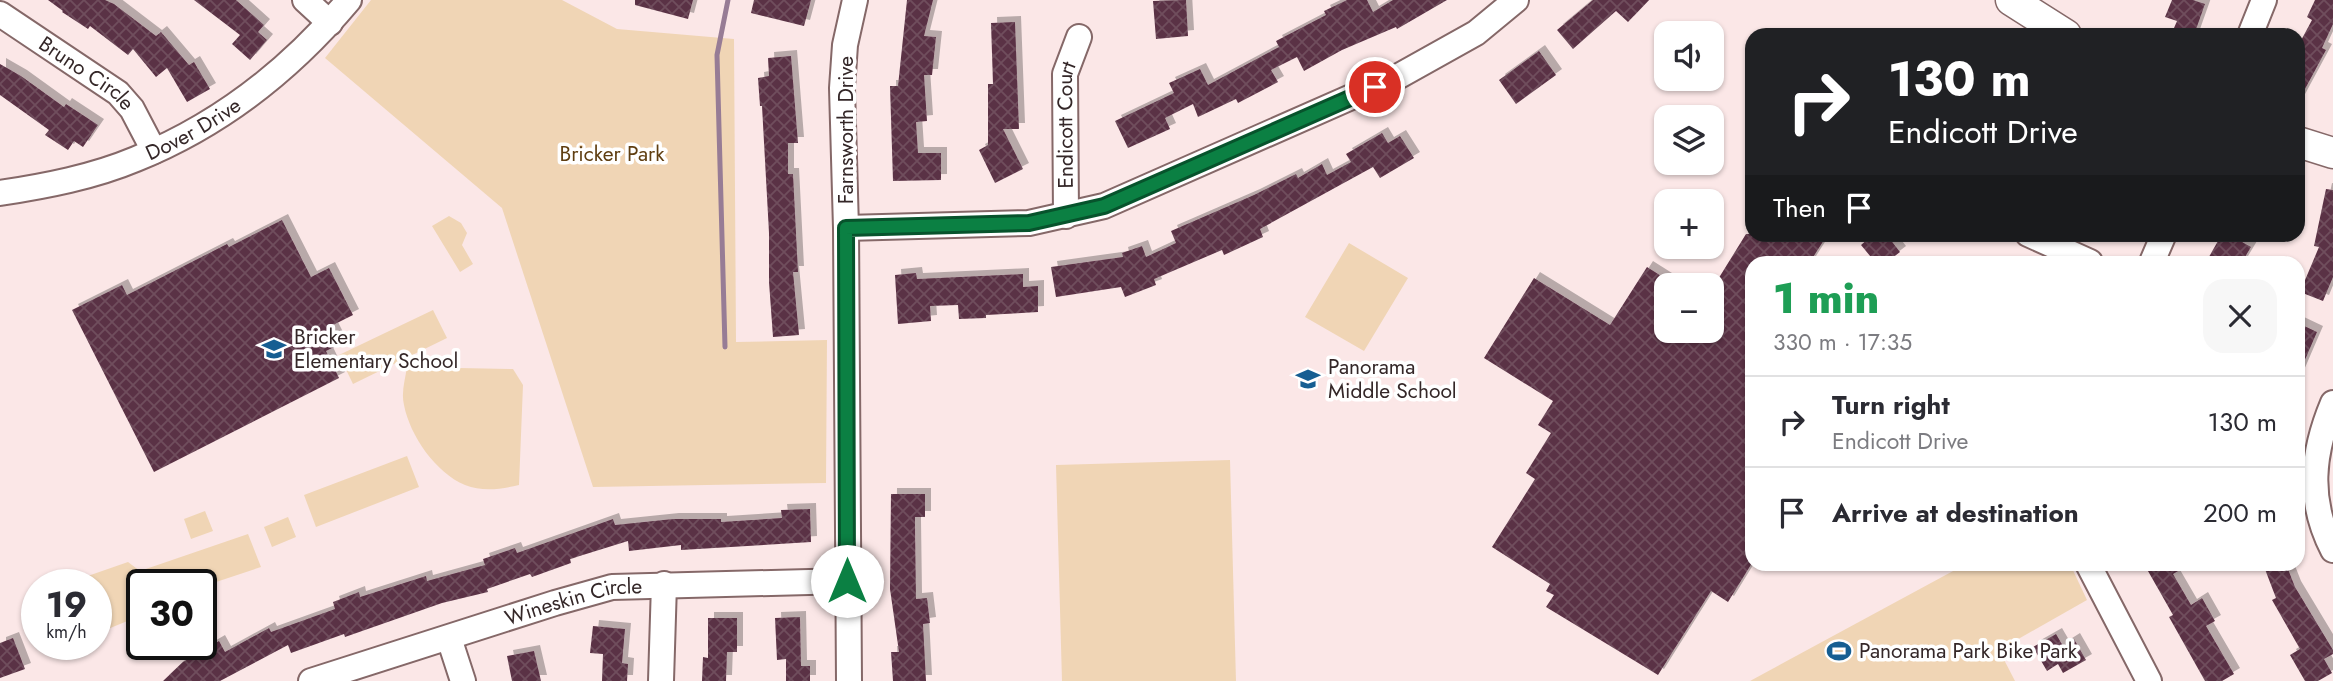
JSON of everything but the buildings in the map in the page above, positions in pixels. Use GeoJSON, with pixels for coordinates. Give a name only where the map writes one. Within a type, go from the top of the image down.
{"type":"FeatureCollection","features":[{"type":"Feature","properties":{"kind":"main road"},"geometry":{"type":"LineString","coordinates":[[2011,0],[2055,28]]}},
{"type":"Feature","properties":{"kind":"main road"},"geometry":{"type":"LineString","coordinates":[[2305,144],[2333,153]]}},
{"type":"Feature","properties":{"kind":"street"},"geometry":{"type":"LineString","coordinates":[[305,0],[330,23]]}},
{"type":"Feature","properties":{"kind":"street","name":"Dover Drive"},"geometry":{"type":"LineString","coordinates":[[0,193],[80,177],[154,151],[213,120],[275,77],[330,23],[349,0]]}},
{"type":"Feature","properties":{"kind":"street","name":"Farnsworth Drive"},"geometry":{"type":"LineString","coordinates":[[849,681],[846,228],[842,88],[845,45],[855,0]]}},
{"type":"Feature","properties":{"kind":"street"},"geometry":{"type":"LineString","coordinates":[[846,228],[1029,223],[1104,206],[1399,76],[1476,33],[1516,0]]}},
{"type":"Feature","properties":{"kind":"street"},"geometry":{"type":"LineString","coordinates":[[2252,28],[2264,0]]}},
{"type":"Feature","properties":{"kind":"street","name":"Bruno Circle"},"geometry":{"type":"LineString","coordinates":[[0,14],[118,93],[132,109],[154,151]]}},
{"type":"Feature","properties":{"kind":"street","name":"Endicott Court"},"geometry":{"type":"LineString","coordinates":[[1066,216],[1065,74],[1079,37]]}},
{"type":"Feature","properties":{"kind":"street"},"geometry":{"type":"LineString","coordinates":[[2046,242],[2077,256]]}},
{"type":"Feature","properties":{"kind":"street"},"geometry":{"type":"LineString","coordinates":[[2333,403],[2316,453],[2315,480],[2317,508],[2324,533],[2333,550]]}},
{"type":"Feature","properties":{"kind":"street"},"geometry":{"type":"LineString","coordinates":[[2092,571],[2149,681]]}},
{"type":"Feature","properties":{"kind":"street","name":"Wineskin Circle"},"geometry":{"type":"LineString","coordinates":[[311,681],[612,587],[847,581]]}},
{"type":"Feature","properties":{"kind":"street"},"geometry":{"type":"LineString","coordinates":[[661,681],[663,584]]}},
{"type":"Feature","properties":{"kind":"street"},"geometry":{"type":"LineString","coordinates":[[449,638],[463,681]]}},
{"type":"Feature","properties":{"kind":"green space","name":"Bricker Park"},"geometry":{"type":"Polygon","coordinates":[[[371,0],[562,0],[617,29],[734,39],[736,342],[827,340],[826,483],[593,487],[502,208],[325,58],[371,0]]]}},
{"type":"Feature","properties":{"kind":"green space"},"geometry":{"type":"Polygon","coordinates":[[[449,216],[461,223],[467,233],[462,245],[473,264],[460,272],[432,226],[449,216]]]}},
{"type":"Feature","properties":{"kind":"green space"},"geometry":{"type":"Polygon","coordinates":[[[1349,243],[1408,278],[1364,351],[1305,317],[1349,243]]]}},
{"type":"Feature","properties":{"kind":"green space"},"geometry":{"type":"Polygon","coordinates":[[[433,310],[447,338],[353,384],[339,355],[433,310]]]}},
{"type":"Feature","properties":{"kind":"green space"},"geometry":{"type":"Polygon","coordinates":[[[407,367],[513,369],[523,385],[519,485],[478,489],[454,479],[435,463],[418,441],[407,417],[403,396],[407,367]]]}},
{"type":"Feature","properties":{"kind":"green space"},"geometry":{"type":"Polygon","coordinates":[[[407,456],[419,487],[316,527],[304,495],[407,456]]]}},
{"type":"Feature","properties":{"kind":"green space"},"geometry":{"type":"Polygon","coordinates":[[[1230,460],[1236,681],[1062,681],[1056,465],[1230,460]]]}},
{"type":"Feature","properties":{"kind":"green space"},"geometry":{"type":"Polygon","coordinates":[[[205,511],[213,531],[191,539],[184,519],[205,511]]]}},
{"type":"Feature","properties":{"kind":"green space"},"geometry":{"type":"Polygon","coordinates":[[[288,517],[296,537],[272,547],[264,527],[288,517]]]}},
{"type":"Feature","properties":{"kind":"green space"},"geometry":{"type":"Polygon","coordinates":[[[248,534],[261,567],[217,582],[217,569],[146,569],[248,534]]]}},
{"type":"Feature","properties":{"kind":"green space"},"geometry":{"type":"Polygon","coordinates":[[[128,562],[137,569],[126,569],[126,622],[112,627],[112,569],[108,569],[128,562]]]}},
{"type":"Feature","properties":{"kind":"green space"},"geometry":{"type":"Polygon","coordinates":[[[1953,571],[2073,571],[2087,600],[1999,650],[2015,681],[1750,681],[1953,571]]]}},
{"type":"Feature","properties":{"kind":"waterway"},"geometry":{"type":"LineString","coordinates":[[725,347],[717,55],[728,0]]}},
{"type":"Feature","properties":{"kind":"place","name":"Bricker Elementary School"},"geometry":{"type":"Point","coordinates":[274,349]}},
{"type":"Feature","properties":{"kind":"place","name":"Panorama Middle School"},"geometry":{"type":"Point","coordinates":[1308,379]}},
{"type":"Feature","properties":{"kind":"place","name":"Panorama Park Bike Park"},"geometry":{"type":"Point","coordinates":[1839,651]}},
{"type":"Feature","properties":{"kind":"route"},"geometry":{"type":"LineString","coordinates":[[847,581],[846,228],[1029,223],[1104,206],[1375,87]]}}]}
